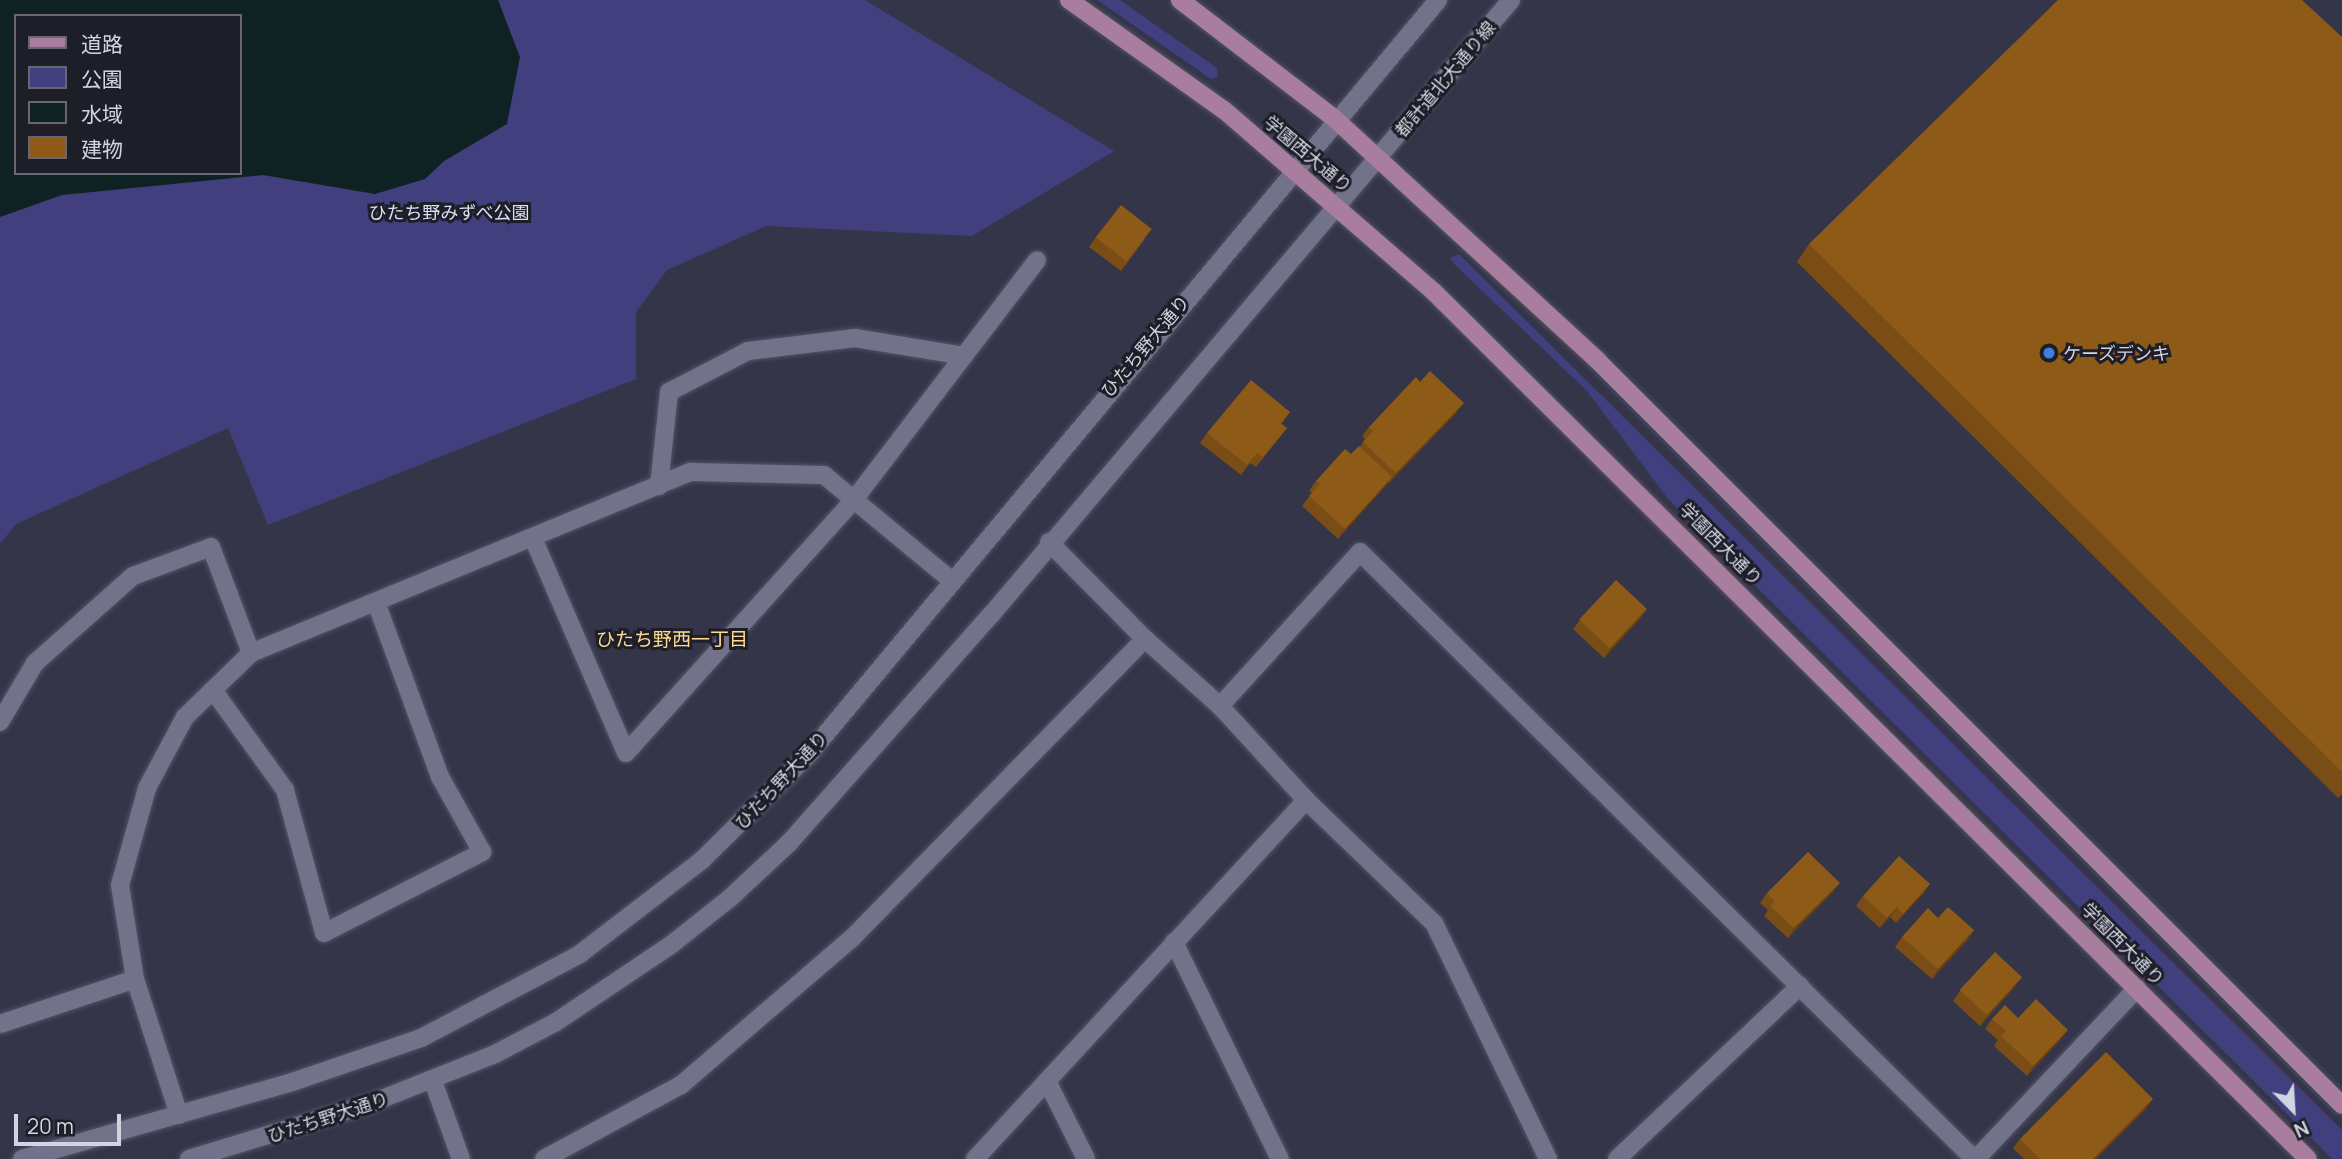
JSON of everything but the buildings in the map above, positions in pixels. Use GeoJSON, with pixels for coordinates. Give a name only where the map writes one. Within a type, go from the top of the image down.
{"type":"FeatureCollection","features":[{"type":"Feature","properties":{"kind":"main road","name":"学園西大通り"},"geometry":{"type":"LineString","coordinates":[[1069,0],[1224,110],[1337,205],[1532,387],[2308,1159]]}},
{"type":"Feature","properties":{"kind":"main road"},"geometry":{"type":"LineString","coordinates":[[1180,0],[1335,119],[1608,371],[2342,1105]]}},
{"type":"Feature","properties":{"kind":"street"},"geometry":{"type":"LineString","coordinates":[[1335,119],[1438,0]]}},
{"type":"Feature","properties":{"kind":"street","name":"都計道北大通り線"},"geometry":{"type":"LineString","coordinates":[[1378,157],[1511,0]]}},
{"type":"Feature","properties":{"kind":"street","name":"ひたち野大通り"},"geometry":{"type":"LineString","coordinates":[[22,1159],[179,1115],[421,1038],[580,954],[702,860],[760,807],[1335,119]]}},
{"type":"Feature","properties":{"kind":"street","name":"ひたち野大通り"},"geometry":{"type":"LineString","coordinates":[[189,1159],[433,1082],[556,1023],[672,944],[730,898],[838,788],[1378,157]]}},
{"type":"Feature","properties":{"kind":"street"},"geometry":{"type":"LineString","coordinates":[[533,538],[626,753],[853,501],[1037,260]]}},
{"type":"Feature","properties":{"kind":"street"},"geometry":{"type":"LineString","coordinates":[[659,486],[669,392],[748,351],[855,338],[964,356]]}},
{"type":"Feature","properties":{"kind":"street"},"geometry":{"type":"LineString","coordinates":[[179,1115],[135,979],[120,885],[147,788],[185,717],[250,653],[691,472],[824,475],[951,580]]}},
{"type":"Feature","properties":{"kind":"street"},"geometry":{"type":"LineString","coordinates":[[1049,542],[1145,639],[1220,706],[1306,800],[1434,923],[1548,1159]]}},
{"type":"Feature","properties":{"kind":"street"},"geometry":{"type":"LineString","coordinates":[[0,722],[35,663],[133,576],[211,547],[250,653]]}},
{"type":"Feature","properties":{"kind":"street"},"geometry":{"type":"LineString","coordinates":[[1220,706],[1360,552],[1975,1159],[2137,988]]}},
{"type":"Feature","properties":{"kind":"street"},"geometry":{"type":"LineString","coordinates":[[213,690],[285,790],[324,933],[482,852],[440,777],[376,602]]}},
{"type":"Feature","properties":{"kind":"street"},"geometry":{"type":"LineString","coordinates":[[544,1159],[681,1085],[851,939],[1145,639]]}},
{"type":"Feature","properties":{"kind":"street"},"geometry":{"type":"LineString","coordinates":[[975,1159],[1306,800]]}},
{"type":"Feature","properties":{"kind":"street"},"geometry":{"type":"LineString","coordinates":[[1174,942],[1280,1159]]}},
{"type":"Feature","properties":{"kind":"street"},"geometry":{"type":"LineString","coordinates":[[0,1024],[135,979]]}},
{"type":"Feature","properties":{"kind":"street"},"geometry":{"type":"LineString","coordinates":[[1617,1159],[1800,986]]}},
{"type":"Feature","properties":{"kind":"street"},"geometry":{"type":"LineString","coordinates":[[1047,1081],[1086,1159]]}},
{"type":"Feature","properties":{"kind":"street"},"geometry":{"type":"LineString","coordinates":[[433,1082],[461,1159]]}},
{"type":"Feature","properties":{"kind":"green space","name":"ひたち野みずべ公園"},"geometry":{"type":"Polygon","coordinates":[[[0,0],[865,0],[1114,151],[972,236],[766,226],[667,270],[636,312],[636,379],[268,525],[228,428],[16,524],[0,544],[0,0]]]}},
{"type":"Feature","properties":{"kind":"green space"},"geometry":{"type":"Polygon","coordinates":[[[1097,0],[1120,0],[1217,68],[1218,77],[1211,79],[1097,0]]]}},
{"type":"Feature","properties":{"kind":"green space"},"geometry":{"type":"Polygon","coordinates":[[[1459,254],[2342,1130],[2342,1159],[2332,1159],[1668,499],[1587,391],[1453,263],[1450,258],[1459,254]]]}},
{"type":"Feature","properties":{"kind":"water"},"geometry":{"type":"Polygon","coordinates":[[[0,0],[498,0],[520,57],[507,124],[444,161],[425,179],[375,194],[263,175],[62,195],[0,217],[0,0]]]}},
{"type":"Feature","properties":{"kind":"place","name":"ケーズデンキ"},"geometry":{"type":"Point","coordinates":[2049,353]}},
{"type":"Feature","properties":{"kind":"district","name":"ひたち野西一丁目"},"geometry":{"type":"Point","coordinates":[672,640]}}]}
